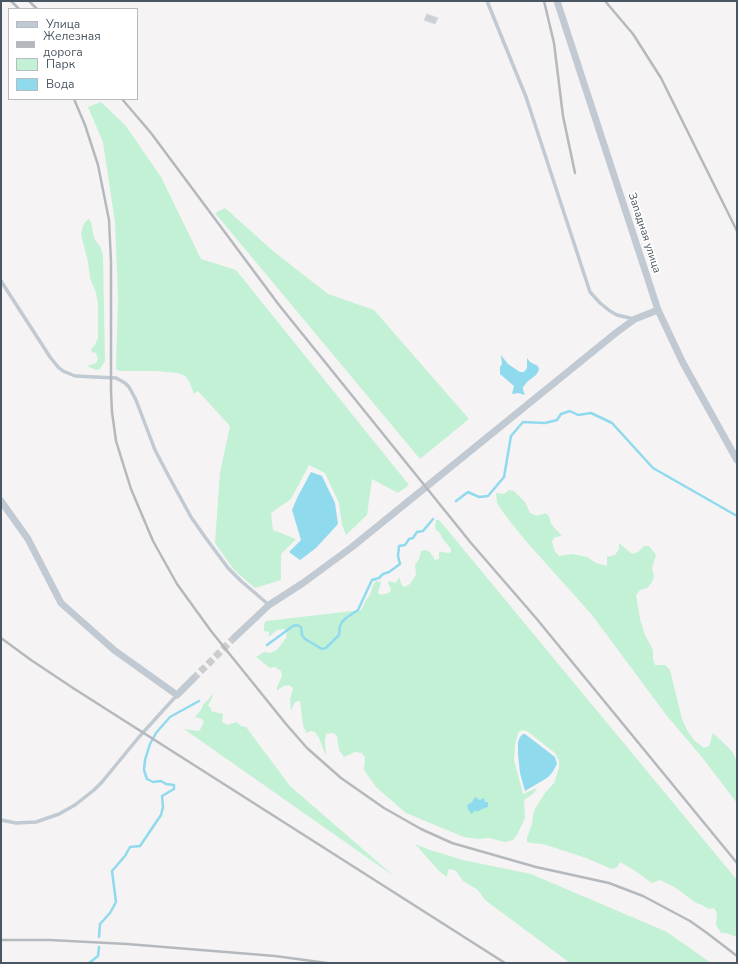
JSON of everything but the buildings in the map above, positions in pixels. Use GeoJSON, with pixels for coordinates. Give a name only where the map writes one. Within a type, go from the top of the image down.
{"type":"FeatureCollection","features":[{"type":"Feature","properties":{"kind":"street","name":"Западная улица"},"geometry":{"type":"LineString","coordinates":[[556,1],[658,310],[683,363],[737,460]]}},
{"type":"Feature","properties":{"kind":"street"},"geometry":{"type":"LineString","coordinates":[[235,637],[269,605],[299,587],[352,547],[635,319],[658,310]]}},
{"type":"Feature","properties":{"kind":"street"},"geometry":{"type":"LineString","coordinates":[[1,501],[28,539],[61,603],[114,650],[177,695],[193,679]]}},
{"type":"Feature","properties":{"kind":"lane"},"geometry":{"type":"LineString","coordinates":[[487,1],[526,97],[590,292],[610,311],[617,315],[635,319]]}},
{"type":"Feature","properties":{"kind":"lane"},"geometry":{"type":"LineString","coordinates":[[1,281],[58,367],[75,376],[116,378],[129,387],[136,400],[161,462],[191,517],[204,537],[228,568],[241,582],[269,605]]}},
{"type":"Feature","properties":{"kind":"lane"},"geometry":{"type":"LineString","coordinates":[[1,820],[16,823],[36,822],[59,814],[75,805],[102,782],[139,737],[177,695]]}},
{"type":"Feature","properties":{"kind":"green space"},"geometry":{"type":"Polygon","coordinates":[[[101,102],[126,126],[161,177],[201,259],[236,270],[409,485],[398,493],[372,479],[367,515],[346,535],[342,525],[339,503],[325,473],[309,465],[291,499],[271,513],[273,530],[296,539],[281,554],[281,580],[255,588],[234,570],[215,543],[220,473],[230,426],[198,391],[194,394],[189,381],[185,376],[178,373],[155,371],[120,371],[116,369],[118,297],[115,222],[103,142],[88,107],[101,102]]]}},
{"type":"Feature","properties":{"kind":"green space"},"geometry":{"type":"Polygon","coordinates":[[[225,208],[273,251],[328,294],[374,310],[469,419],[420,459],[215,213],[225,208]]]}},
{"type":"Feature","properties":{"kind":"green space"},"geometry":{"type":"Polygon","coordinates":[[[89,219],[94,238],[101,248],[103,256],[105,361],[100,369],[97,370],[87,366],[96,363],[98,359],[96,353],[92,352],[91,349],[95,345],[98,338],[98,304],[96,293],[90,278],[88,262],[81,234],[83,226],[89,219]]]}},
{"type":"Feature","properties":{"kind":"green space"},"geometry":{"type":"Polygon","coordinates":[[[509,490],[514,491],[525,502],[530,513],[537,516],[545,513],[549,516],[551,524],[562,536],[555,537],[552,541],[554,550],[559,556],[573,554],[587,557],[596,563],[607,566],[607,557],[615,555],[619,549],[619,543],[632,554],[638,552],[644,546],[649,546],[656,555],[652,568],[654,576],[652,582],[647,588],[640,590],[636,595],[640,619],[645,635],[653,650],[655,665],[665,665],[670,670],[682,719],[688,732],[695,741],[704,748],[709,746],[713,733],[732,751],[737,762],[737,803],[701,756],[667,716],[592,615],[525,540],[505,515],[497,503],[496,493],[504,494],[509,490]]]}},
{"type":"Feature","properties":{"kind":"green space"},"geometry":{"type":"Polygon","coordinates":[[[436,520],[439,520],[445,527],[737,880],[737,937],[726,933],[721,933],[716,925],[717,913],[714,908],[709,909],[696,903],[676,888],[660,880],[652,883],[620,862],[617,867],[612,869],[586,858],[543,844],[527,842],[535,809],[545,793],[554,783],[559,768],[559,761],[555,753],[527,731],[522,730],[518,733],[515,745],[514,760],[523,794],[537,788],[534,793],[524,800],[525,818],[517,835],[513,840],[505,842],[489,838],[478,839],[464,837],[406,813],[376,787],[364,770],[365,758],[362,753],[355,752],[344,757],[339,750],[337,736],[333,733],[326,734],[326,756],[315,732],[311,731],[306,733],[303,725],[300,701],[295,702],[291,711],[290,699],[293,688],[289,685],[283,686],[277,691],[277,687],[282,676],[281,671],[275,667],[270,668],[256,657],[264,652],[270,653],[277,650],[286,638],[287,632],[284,629],[277,630],[269,637],[269,632],[264,631],[264,624],[266,621],[361,610],[376,581],[381,582],[378,593],[381,595],[389,593],[391,590],[388,583],[389,581],[396,583],[399,577],[402,586],[405,587],[410,584],[416,575],[415,565],[419,559],[421,551],[426,550],[430,552],[435,560],[439,559],[439,552],[451,552],[451,549],[440,533],[436,530],[436,520]]]}},
{"type":"Feature","properties":{"kind":"green space"},"geometry":{"type":"Polygon","coordinates":[[[214,693],[208,706],[211,708],[211,711],[223,714],[222,722],[228,725],[236,722],[241,726],[246,727],[290,786],[395,877],[184,729],[200,730],[204,722],[202,719],[195,717],[214,693]]]}},
{"type":"Feature","properties":{"kind":"green space"},"geometry":{"type":"Polygon","coordinates":[[[415,844],[463,860],[531,874],[667,932],[711,963],[570,963],[485,900],[478,890],[463,881],[456,871],[451,869],[448,870],[447,877],[439,871],[415,844]]]}},
{"type":"Feature","properties":{"kind":"water"},"geometry":{"type":"Polygon","coordinates":[[[501,355],[508,364],[520,372],[524,372],[527,368],[527,358],[530,362],[538,366],[539,370],[536,375],[523,387],[525,395],[518,393],[512,394],[514,386],[500,374],[500,367],[502,364],[501,355]]]}},
{"type":"Feature","properties":{"kind":"water"},"geometry":{"type":"Polygon","coordinates":[[[311,472],[322,476],[335,503],[338,524],[316,548],[300,560],[289,552],[301,540],[292,510],[311,472]]]}},
{"type":"Feature","properties":{"kind":"water"},"geometry":{"type":"Polygon","coordinates":[[[523,734],[555,757],[557,764],[547,778],[525,791],[520,773],[518,754],[518,742],[523,734]]]}},
{"type":"Feature","properties":{"kind":"water"},"geometry":{"type":"Polygon","coordinates":[[[475,797],[480,800],[484,798],[485,802],[488,802],[488,807],[477,812],[476,810],[471,814],[467,805],[472,802],[475,797]]]}},
{"type":"Feature","properties":{"kind":"waterway"},"geometry":{"type":"LineString","coordinates":[[456,501],[468,492],[479,497],[488,496],[504,477],[511,436],[523,422],[545,423],[557,420],[561,414],[570,411],[578,415],[591,413],[612,423],[653,468],[737,516]]}},
{"type":"Feature","properties":{"kind":"waterway"},"geometry":{"type":"LineString","coordinates":[[267,645],[293,626],[297,625],[301,627],[302,635],[305,639],[322,649],[326,648],[339,635],[342,622],[358,610],[372,580],[379,578],[400,564],[398,556],[399,546],[405,545],[417,532],[423,531],[433,519]]}},
{"type":"Feature","properties":{"kind":"waterway"},"geometry":{"type":"LineString","coordinates":[[99,937],[100,924],[110,913],[116,902],[112,871],[125,856],[130,847],[140,846],[161,815],[163,807],[162,796],[174,789],[174,785],[166,784],[161,781],[153,782],[147,779],[144,770],[145,760],[150,744],[156,733],[170,717],[199,701]]}},
{"type":"Feature","properties":{"kind":"waterway"},"geometry":{"type":"LineString","coordinates":[[89,963],[98,956],[99,947]]}},
{"type":"Feature","properties":{"kind":"tunnel"},"geometry":{"type":"LineString","coordinates":[[193,679],[235,637]]}},
{"type":"Feature","properties":{"kind":"railway"},"geometry":{"type":"LineString","coordinates":[[11,1],[18,8]]}},
{"type":"Feature","properties":{"kind":"railway"},"geometry":{"type":"LineString","coordinates":[[29,1],[36,8]]}},
{"type":"Feature","properties":{"kind":"railway"},"geometry":{"type":"LineString","coordinates":[[544,1],[554,43],[563,116],[575,173]]}},
{"type":"Feature","properties":{"kind":"railway"},"geometry":{"type":"LineString","coordinates":[[605,1],[633,34],[661,78],[737,231]]}},
{"type":"Feature","properties":{"kind":"railway"},"geometry":{"type":"LineString","coordinates":[[74,100],[85,125],[98,165],[109,220],[111,262],[111,391],[116,441],[131,489],[153,541],[177,584],[211,631],[307,748],[341,778],[384,808],[421,829],[452,843],[536,867],[609,883],[643,896],[690,921],[737,956]]}},
{"type":"Feature","properties":{"kind":"railway"},"geometry":{"type":"LineString","coordinates":[[123,100],[151,133],[279,305],[471,543],[536,618],[737,863]]}},
{"type":"Feature","properties":{"kind":"railway"},"geometry":{"type":"LineString","coordinates":[[1,638],[73,688],[505,963]]}},
{"type":"Feature","properties":{"kind":"railway"},"geometry":{"type":"LineString","coordinates":[[1,940],[50,940],[127,944],[275,956],[327,963]]}}]}
